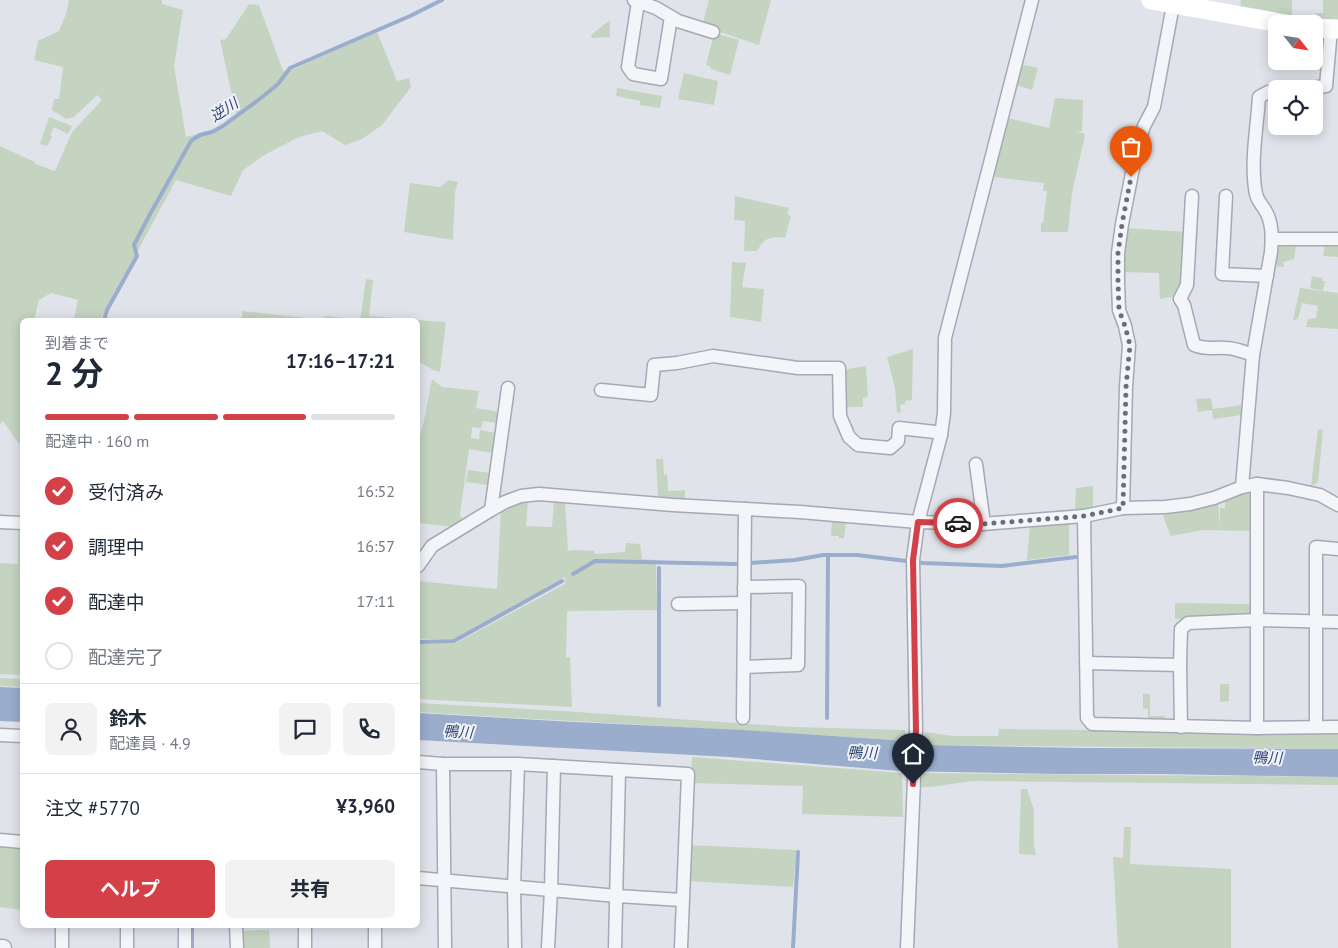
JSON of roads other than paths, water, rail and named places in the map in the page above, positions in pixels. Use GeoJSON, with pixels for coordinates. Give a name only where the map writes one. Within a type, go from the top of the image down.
{"type":"FeatureCollection","features":[{"type":"Feature","properties":{"kind":"main road"},"geometry":{"type":"LineString","coordinates":[[1151,0],[1174,2],[1268,20]]}},
{"type":"Feature","properties":{"kind":"street"},"geometry":{"type":"LineString","coordinates":[[907,948],[916,731],[913,564],[918,522],[942,435],[945,338],[1032,0]]}},
{"type":"Feature","properties":{"kind":"street"},"geometry":{"type":"LineString","coordinates":[[672,16],[662,79],[634,74],[628,67],[636,1],[656,8],[672,16],[678,21],[713,32]]}},
{"type":"Feature","properties":{"kind":"street"},"geometry":{"type":"LineString","coordinates":[[1123,508],[1126,387],[1130,345],[1119,310],[1118,253],[1137,148],[1144,126],[1154,107],[1174,2]]}},
{"type":"Feature","properties":{"kind":"street"},"geometry":{"type":"LineString","coordinates":[[1323,86],[1326,86],[1328,29]]}},
{"type":"Feature","properties":{"kind":"street"},"geometry":{"type":"LineString","coordinates":[[1242,487],[1253,355],[1272,239],[1272,228],[1266,212],[1256,197],[1253,175],[1259,97],[1268,92]]}},
{"type":"Feature","properties":{"kind":"street"},"geometry":{"type":"LineString","coordinates":[[1192,196],[1187,285],[1180,299],[1184,304],[1194,345],[1203,349],[1238,349],[1253,355]]}},
{"type":"Feature","properties":{"kind":"street"},"geometry":{"type":"LineString","coordinates":[[1226,196],[1222,274],[1267,276]]}},
{"type":"Feature","properties":{"kind":"street"},"geometry":{"type":"LineString","coordinates":[[1272,239],[1338,240]]}},
{"type":"Feature","properties":{"kind":"street"},"geometry":{"type":"LineString","coordinates":[[601,390],[651,395],[654,365],[713,356],[798,368],[839,368],[840,416],[848,437],[858,445],[890,448],[898,441],[899,428],[935,432],[942,435]]}},
{"type":"Feature","properties":{"kind":"street"},"geometry":{"type":"LineString","coordinates":[[490,510],[508,388]]}},
{"type":"Feature","properties":{"kind":"street"},"geometry":{"type":"LineString","coordinates":[[976,464],[984,524]]}},
{"type":"Feature","properties":{"kind":"street"},"geometry":{"type":"LineString","coordinates":[[1257,484],[1257,728]]}},
{"type":"Feature","properties":{"kind":"street"},"geometry":{"type":"LineString","coordinates":[[420,563],[432,546],[490,510],[521,496],[539,494],[918,522],[984,524],[1084,516],[1123,508],[1165,507],[1190,504],[1257,484],[1320,495],[1338,505]]}},
{"type":"Feature","properties":{"kind":"street"},"geometry":{"type":"LineString","coordinates":[[743,718],[745,509]]}},
{"type":"Feature","properties":{"kind":"street"},"geometry":{"type":"LineString","coordinates":[[1084,516],[1087,718],[1092,724],[1257,728],[1338,727]]}},
{"type":"Feature","properties":{"kind":"street"},"geometry":{"type":"LineString","coordinates":[[0,522],[20,522]]}},
{"type":"Feature","properties":{"kind":"street"},"geometry":{"type":"LineString","coordinates":[[1316,727],[1316,548],[1338,549]]}},
{"type":"Feature","properties":{"kind":"street"},"geometry":{"type":"LineString","coordinates":[[744,587],[799,586],[798,665],[744,667]]}},
{"type":"Feature","properties":{"kind":"street"},"geometry":{"type":"LineString","coordinates":[[678,604],[744,603]]}},
{"type":"Feature","properties":{"kind":"street"},"geometry":{"type":"LineString","coordinates":[[1181,727],[1180,629],[1188,623],[1257,620],[1338,622]]}},
{"type":"Feature","properties":{"kind":"street"},"geometry":{"type":"LineString","coordinates":[[1086,663],[1180,665]]}},
{"type":"Feature","properties":{"kind":"street"},"geometry":{"type":"LineString","coordinates":[[0,735],[20,736]]}},
{"type":"Feature","properties":{"kind":"street"},"geometry":{"type":"LineString","coordinates":[[420,762],[518,764],[688,774],[681,948]]}},
{"type":"Feature","properties":{"kind":"street"},"geometry":{"type":"LineString","coordinates":[[443,764],[445,948]]}},
{"type":"Feature","properties":{"kind":"street"},"geometry":{"type":"LineString","coordinates":[[515,948],[514,887],[518,764]]}},
{"type":"Feature","properties":{"kind":"street"},"geometry":{"type":"LineString","coordinates":[[548,948],[554,766]]}},
{"type":"Feature","properties":{"kind":"street"},"geometry":{"type":"LineString","coordinates":[[615,948],[619,770]]}},
{"type":"Feature","properties":{"kind":"street"},"geometry":{"type":"LineString","coordinates":[[0,840],[20,842]]}},
{"type":"Feature","properties":{"kind":"street"},"geometry":{"type":"LineString","coordinates":[[420,878],[682,900]]}},
{"type":"Feature","properties":{"kind":"street"},"geometry":{"type":"LineString","coordinates":[[62,928],[62,948]]}},
{"type":"Feature","properties":{"kind":"street"},"geometry":{"type":"LineString","coordinates":[[127,928],[127,948]]}},
{"type":"Feature","properties":{"kind":"street"},"geometry":{"type":"LineString","coordinates":[[185,928],[185,948]]}},
{"type":"Feature","properties":{"kind":"street"},"geometry":{"type":"LineString","coordinates":[[236,928],[237,948]]}},
{"type":"Feature","properties":{"kind":"street"},"geometry":{"type":"LineString","coordinates":[[304,928],[305,948]]}},
{"type":"Feature","properties":{"kind":"street"},"geometry":{"type":"LineString","coordinates":[[375,928],[375,948]]}},
{"type":"Feature","properties":{"kind":"water"},"geometry":{"type":"Polygon","coordinates":[[[0,687],[20,688],[20,722],[0,721],[0,687]]]}},
{"type":"Feature","properties":{"kind":"water","name":"鴨川"},"geometry":{"type":"Polygon","coordinates":[[[420,713],[742,730],[893,740],[924,745],[1338,749],[1338,777],[900,771],[729,757],[420,740],[420,713]]]}},
{"type":"Feature","properties":{"kind":"waterway","name":"逆川"},"geometry":{"type":"LineString","coordinates":[[105,318],[107,310],[137,256],[134,245],[191,141],[200,135],[212,132],[223,126],[261,98],[278,84],[290,68],[410,16],[442,0]]}},
{"type":"Feature","properties":{"kind":"waterway"},"geometry":{"type":"LineString","coordinates":[[573,574],[595,561],[735,564],[795,560],[823,555],[857,555],[923,563],[1002,566],[1076,557]]}},
{"type":"Feature","properties":{"kind":"waterway"},"geometry":{"type":"LineString","coordinates":[[827,718],[828,555]]}},
{"type":"Feature","properties":{"kind":"waterway"},"geometry":{"type":"LineString","coordinates":[[659,568],[659,705]]}},
{"type":"Feature","properties":{"kind":"waterway"},"geometry":{"type":"LineString","coordinates":[[420,642],[454,641],[562,581]]}},
{"type":"Feature","properties":{"kind":"waterway"},"geometry":{"type":"LineString","coordinates":[[793,948],[798,852]]}},
{"type":"Feature","properties":{"kind":"waterway","name":"逆川"},"geometry":{"type":"LineString","coordinates":[[192,928],[192,948]]}}]}
